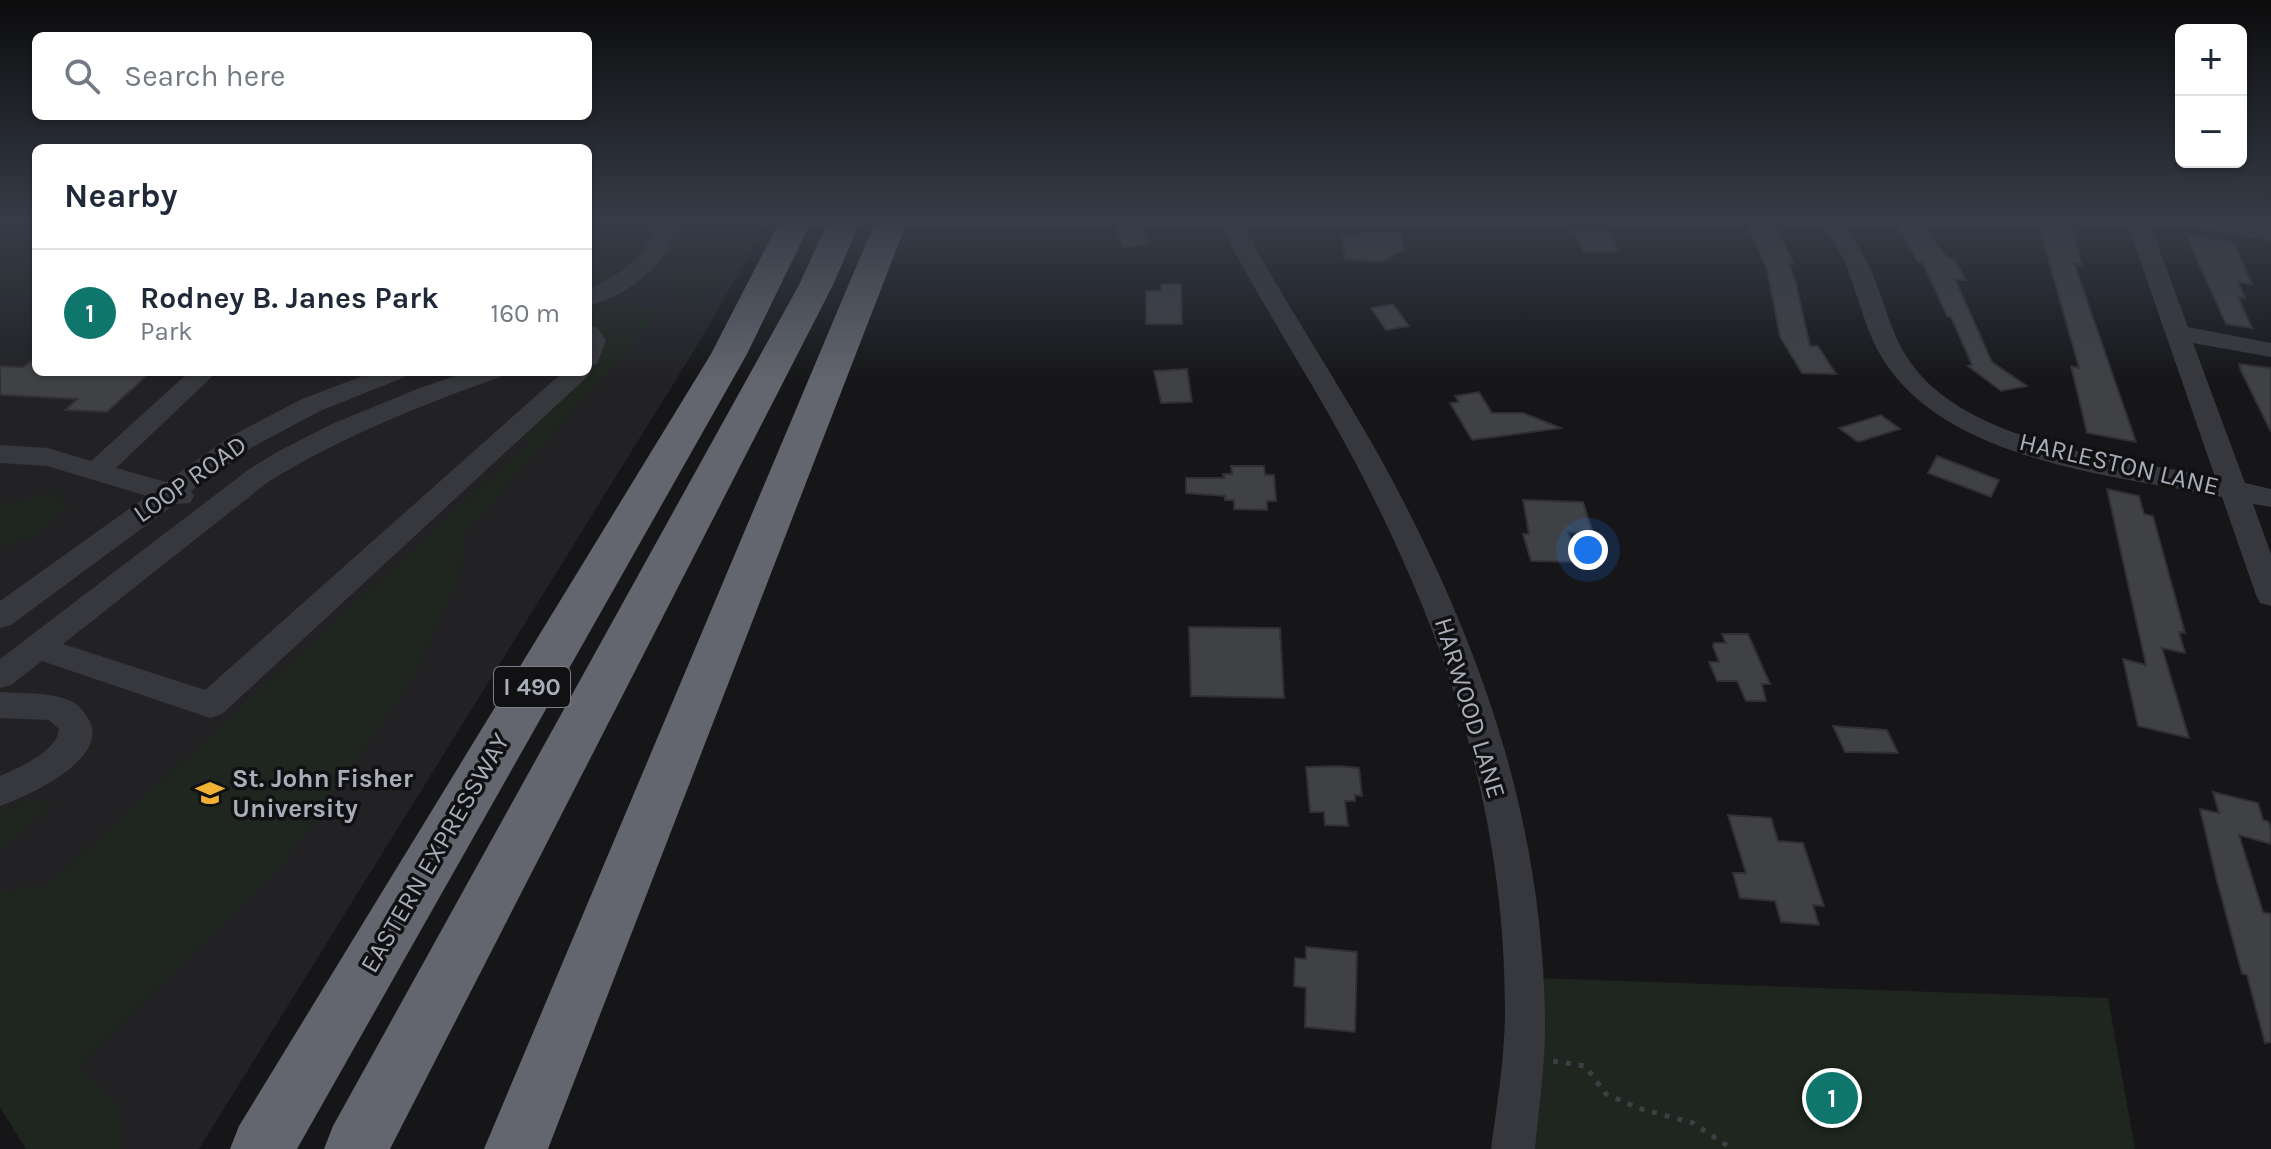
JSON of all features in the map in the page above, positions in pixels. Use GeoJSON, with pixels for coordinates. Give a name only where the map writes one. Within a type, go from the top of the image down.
{"type":"FeatureCollection","features":[{"type":"Feature","properties":{"kind":"highway","name":"EASTERN EXPRESSWAY"},"geometry":{"type":"LineString","coordinates":[[262,1149],[729,354],[768,276]]}},
{"type":"Feature","properties":{"kind":"highway","name":"I 490"},"geometry":{"type":"LineString","coordinates":[[356,1149],[820,276]]}},
{"type":"Feature","properties":{"kind":"highway"},"geometry":{"type":"LineString","coordinates":[[516,1149],[869,276]]}},
{"type":"Feature","properties":{"kind":"street"},"geometry":{"type":"LineString","coordinates":[[592,297],[626,276]]}},
{"type":"Feature","properties":{"kind":"street","name":"HARWOOD LANE"},"geometry":{"type":"LineString","coordinates":[[1261,276],[1365,456],[1433,592],[1457,648],[1491,765],[1506,834],[1523,978],[1523,1056],[1513,1149]]}},
{"type":"Feature","properties":{"kind":"street","name":"HARLESTON LANE"},"geometry":{"type":"LineString","coordinates":[[1862,276],[1884,339],[1896,362],[1915,384],[1978,426],[2034,449],[2271,498]]}},
{"type":"Feature","properties":{"kind":"street"},"geometry":{"type":"LineString","coordinates":[[2157,276],[2271,595]]}},
{"type":"Feature","properties":{"kind":"street"},"geometry":{"type":"LineString","coordinates":[[2178,333],[2271,350]]}},
{"type":"Feature","properties":{"kind":"street"},"geometry":{"type":"LineString","coordinates":[[96,471],[200,376]]}},
{"type":"Feature","properties":{"kind":"street","name":"LOOP ROAD"},"geometry":{"type":"LineString","coordinates":[[0,617],[210,462],[272,424],[386,376]]}},
{"type":"Feature","properties":{"kind":"street"},"geometry":{"type":"LineString","coordinates":[[0,676],[258,476],[327,434],[392,406],[479,376]]}},
{"type":"Feature","properties":{"kind":"street"},"geometry":{"type":"LineString","coordinates":[[37,647],[210,705],[574,376]]}},
{"type":"Feature","properties":{"kind":"street"},"geometry":{"type":"LineString","coordinates":[[0,454],[48,457],[217,507]]}},
{"type":"Feature","properties":{"kind":"street"},"geometry":{"type":"LineString","coordinates":[[0,706],[40,706],[59,710],[70,716],[75,726],[73,738],[65,752],[51,766],[33,778],[0,791]]}},
{"type":"Feature","properties":{"kind":"path"},"geometry":{"type":"LineString","coordinates":[[1523,1056],[1585,1066],[1606,1094],[1638,1108],[1693,1123],[1732,1149]]}},
{"type":"Feature","properties":{"kind":"shaded area","name":"St. John Fisher University"},"geometry":{"type":"Polygon","coordinates":[[[0,276],[32,276],[32,376],[592,376],[592,276],[737,276],[695,349],[199,1149],[26,1149],[0,1107],[0,276]]]}},
{"type":"Feature","properties":{"kind":"shaded area"},"geometry":{"type":"Polygon","coordinates":[[[0,276],[32,276],[32,286],[8,298],[0,295],[0,276]]]}},
{"type":"Feature","properties":{"kind":"shaded area"},"geometry":{"type":"Polygon","coordinates":[[[592,276],[609,276],[592,286],[592,276]]]}},
{"type":"Feature","properties":{"kind":"shaded area"},"geometry":{"type":"Polygon","coordinates":[[[677,276],[718,276],[696,310],[669,288],[677,276]]]}},
{"type":"Feature","properties":{"kind":"shaded area"},"geometry":{"type":"Polygon","coordinates":[[[611,303],[664,308],[463,535],[460,576],[410,684],[284,863],[78,1067],[121,1107],[123,1149],[26,1149],[0,1107],[0,888],[13,893],[30,883],[45,888],[533,439],[520,435],[581,376],[592,376],[592,366],[600,358],[602,337],[592,325],[592,305],[611,303]]]}},
{"type":"Feature","properties":{"kind":"shaded area"},"geometry":{"type":"Polygon","coordinates":[[[55,490],[66,507],[38,534],[0,546],[0,507],[55,490]]]}},
{"type":"Feature","properties":{"kind":"shaded area"},"geometry":{"type":"Polygon","coordinates":[[[32,798],[52,806],[0,851],[0,812],[32,798]]]}},
{"type":"Feature","properties":{"kind":"shaded area"},"geometry":{"type":"Polygon","coordinates":[[[1536,978],[2108,998],[2135,1149],[1534,1149],[1536,978]]]}},
{"type":"Feature","properties":{"kind":"building"},"geometry":{"type":"Polygon","coordinates":[[[1768,276],[1794,276],[1810,346],[1818,346],[1836,374],[1802,373],[1780,337],[1768,276]]]}},
{"type":"Feature","properties":{"kind":"building"},"geometry":{"type":"Polygon","coordinates":[[[1929,276],[1963,276],[1966,280],[1955,279],[1992,362],[2027,386],[2001,391],[1968,366],[1972,365],[1951,317],[1947,316],[1929,276]]]}},
{"type":"Feature","properties":{"kind":"building"},"geometry":{"type":"Polygon","coordinates":[[[2053,276],[2078,276],[2136,442],[2087,433],[2071,366],[2079,368],[2053,276]]]}},
{"type":"Feature","properties":{"kind":"building"},"geometry":{"type":"Polygon","coordinates":[[[2204,276],[2248,276],[2252,284],[2238,282],[2245,298],[2238,297],[2252,328],[2226,324],[2204,276]]]}},
{"type":"Feature","properties":{"kind":"building"},"geometry":{"type":"Polygon","coordinates":[[[1161,284],[1181,284],[1182,324],[1146,324],[1146,291],[1161,291],[1161,284]]]}},
{"type":"Feature","properties":{"kind":"building"},"geometry":{"type":"Polygon","coordinates":[[[1393,304],[1409,326],[1386,330],[1371,308],[1393,304]]]}},
{"type":"Feature","properties":{"kind":"building"},"geometry":{"type":"Polygon","coordinates":[[[32,360],[32,376],[147,376],[107,412],[65,410],[77,399],[0,395],[0,366],[23,367],[32,360]]]}},
{"type":"Feature","properties":{"kind":"building"},"geometry":{"type":"Polygon","coordinates":[[[2239,364],[2271,368],[2271,432],[2241,371],[2239,364]]]}},
{"type":"Feature","properties":{"kind":"building"},"geometry":{"type":"Polygon","coordinates":[[[1187,369],[1192,402],[1161,403],[1154,371],[1187,369]]]}},
{"type":"Feature","properties":{"kind":"building"},"geometry":{"type":"Polygon","coordinates":[[[1479,392],[1492,413],[1523,413],[1561,428],[1472,440],[1450,403],[1459,402],[1455,396],[1479,392]]]}},
{"type":"Feature","properties":{"kind":"building"},"geometry":{"type":"Polygon","coordinates":[[[1881,415],[1900,429],[1858,442],[1839,428],[1881,415]]]}},
{"type":"Feature","properties":{"kind":"building"},"geometry":{"type":"Polygon","coordinates":[[[1937,456],[1999,480],[1991,497],[1928,473],[1937,456]]]}},
{"type":"Feature","properties":{"kind":"building"},"geometry":{"type":"Polygon","coordinates":[[[1231,466],[1264,466],[1265,475],[1274,475],[1276,501],[1267,501],[1267,510],[1234,509],[1234,500],[1225,500],[1225,496],[1186,493],[1186,478],[1224,478],[1223,474],[1232,474],[1231,466]]]}},
{"type":"Feature","properties":{"kind":"building"},"geometry":{"type":"Polygon","coordinates":[[[2107,489],[2139,496],[2144,514],[2153,516],[2185,633],[2179,632],[2185,653],[2162,648],[2189,738],[2138,726],[2123,659],[2146,665],[2107,489]]]}},
{"type":"Feature","properties":{"kind":"building"},"geometry":{"type":"Polygon","coordinates":[[[1523,500],[1583,502],[1593,533],[1568,532],[1578,562],[1531,561],[1523,534],[1529,534],[1523,500]]]}},
{"type":"Feature","properties":{"kind":"building"},"geometry":{"type":"Polygon","coordinates":[[[1189,627],[1280,628],[1284,698],[1191,696],[1189,627]]]}},
{"type":"Feature","properties":{"kind":"building"},"geometry":{"type":"Polygon","coordinates":[[[1722,634],[1748,634],[1770,684],[1762,684],[1766,701],[1746,701],[1737,681],[1717,681],[1709,662],[1719,662],[1713,646],[1714,643],[1726,643],[1722,634]]]}},
{"type":"Feature","properties":{"kind":"building"},"geometry":{"type":"Polygon","coordinates":[[[1833,726],[1887,730],[1898,753],[1845,752],[1833,726]]]}},
{"type":"Feature","properties":{"kind":"building"},"geometry":{"type":"Polygon","coordinates":[[[1306,767],[1359,768],[1362,796],[1355,795],[1355,801],[1345,801],[1348,826],[1325,825],[1324,812],[1310,812],[1306,767]]]}},
{"type":"Feature","properties":{"kind":"building"},"geometry":{"type":"Polygon","coordinates":[[[2213,792],[2258,803],[2263,820],[2269,822],[2271,830],[2271,844],[2239,835],[2263,912],[2271,914],[2271,1042],[2265,1043],[2247,975],[2242,974],[2200,809],[2219,813],[2213,792]]]}},
{"type":"Feature","properties":{"kind":"building"},"geometry":{"type":"Polygon","coordinates":[[[1728,815],[1771,818],[1778,841],[1803,843],[1824,906],[1813,905],[1819,925],[1781,922],[1775,901],[1740,898],[1733,873],[1746,873],[1728,815]]]}},
{"type":"Feature","properties":{"kind":"building"},"geometry":{"type":"Polygon","coordinates":[[[1306,947],[1357,952],[1355,1032],[1305,1027],[1306,988],[1294,986],[1295,958],[1306,959],[1306,947]]]}},
{"type":"Feature","properties":{"kind":"place","name":"St. John Fisher University"},"geometry":{"type":"Point","coordinates":[210,793]}},
{"type":"Feature","properties":{"kind":"place","name":"Rodney B. Janes Park"},"geometry":{"type":"Point","coordinates":[1832,1098]}}]}
